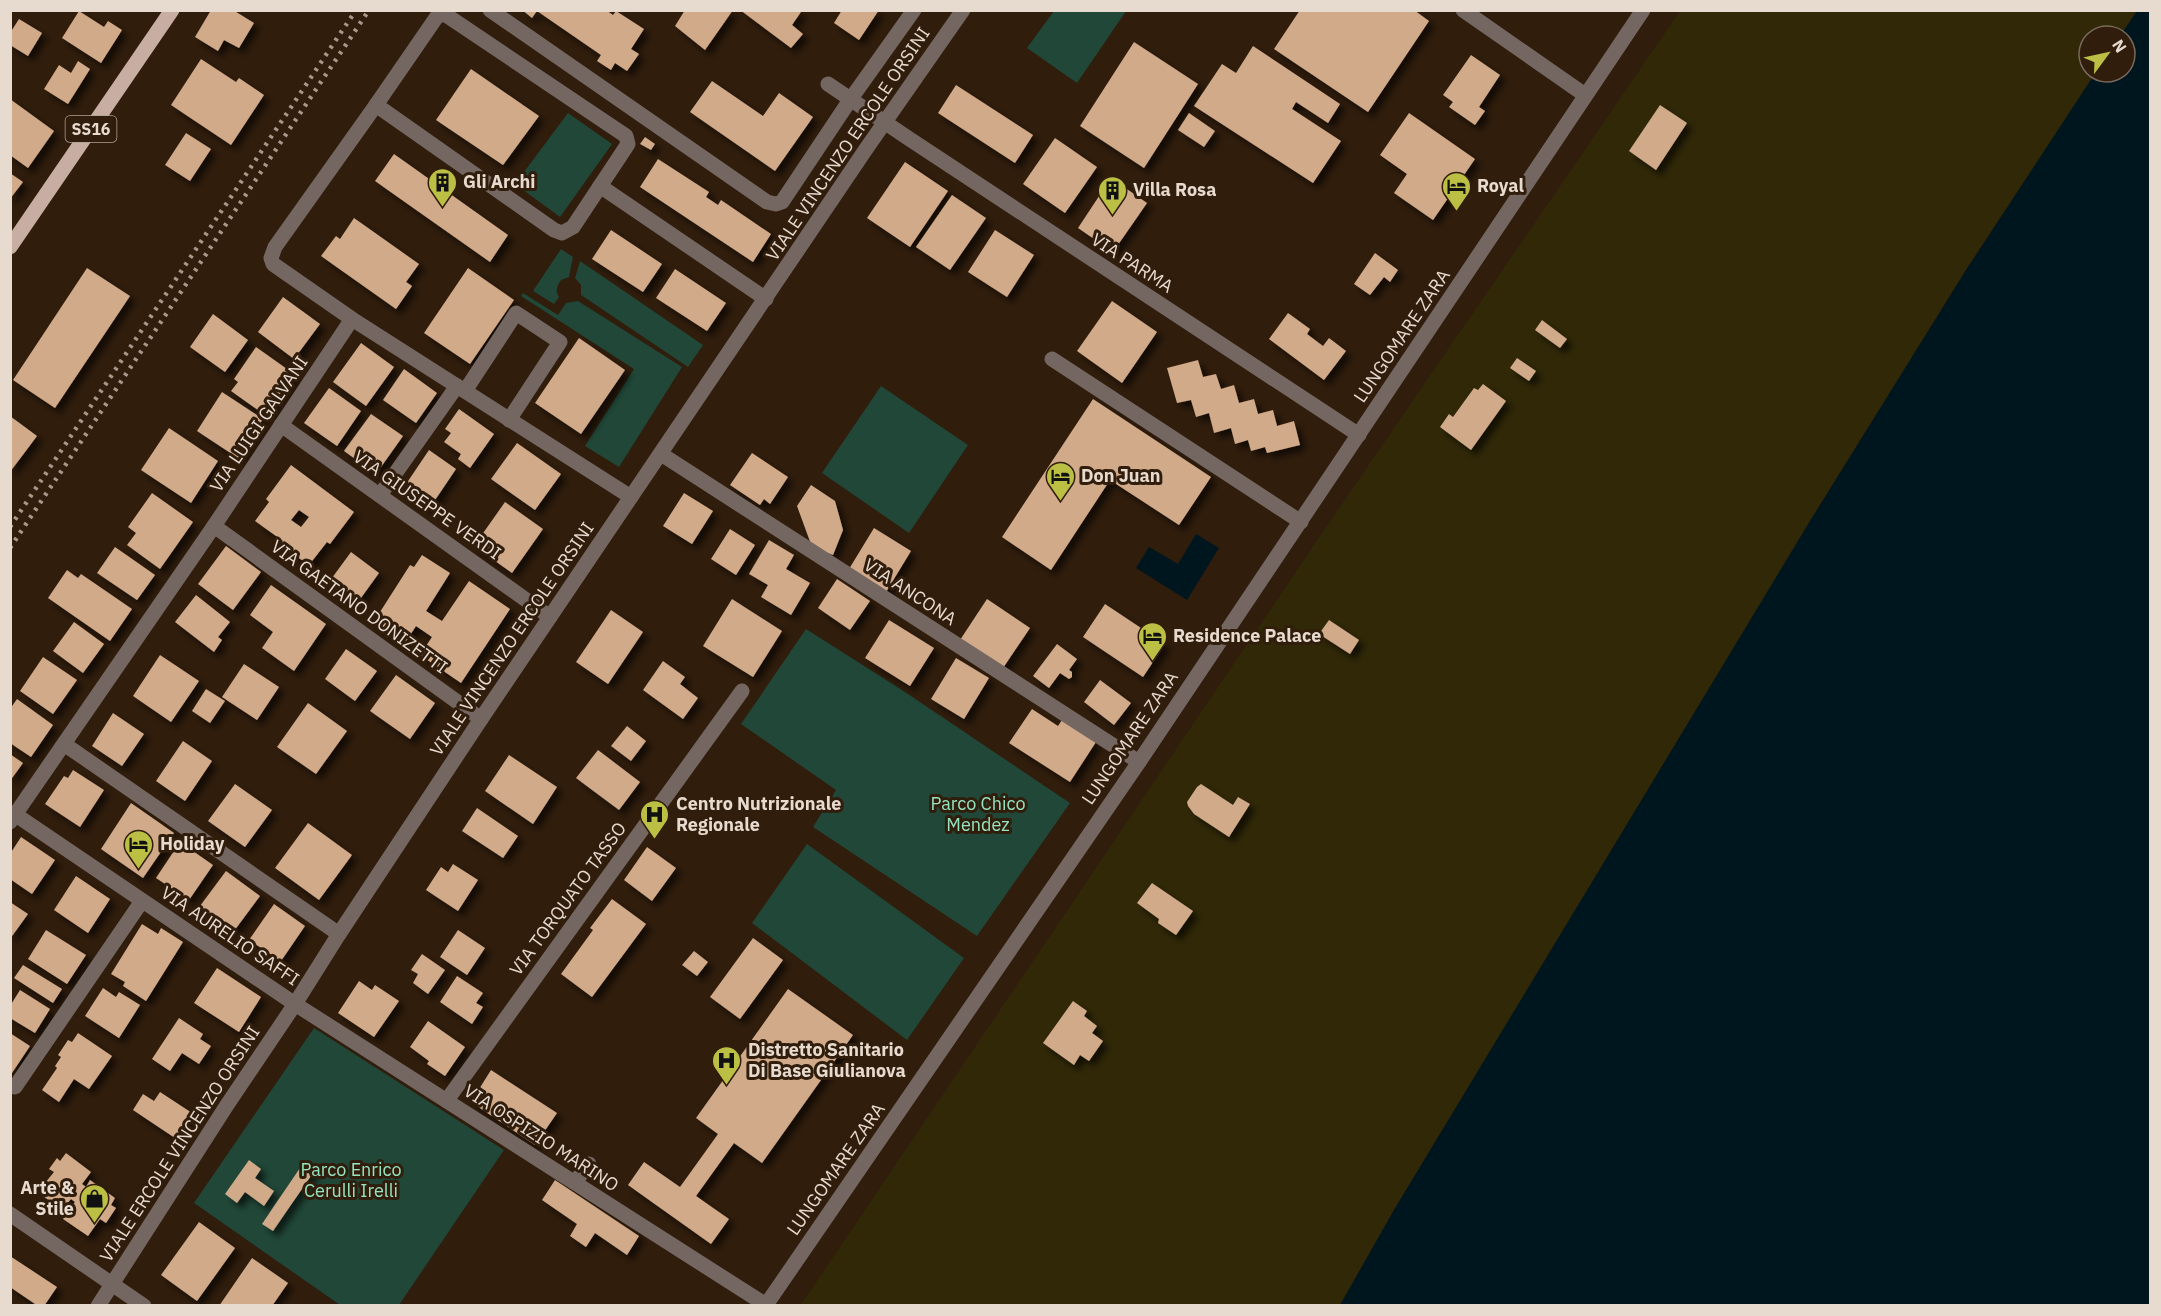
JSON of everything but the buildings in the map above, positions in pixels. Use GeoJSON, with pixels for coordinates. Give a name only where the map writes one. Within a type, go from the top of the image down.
{"type":"FeatureCollection","features":[{"type":"Feature","properties":{"kind":"main road","name":"SS16"},"geometry":{"type":"LineString","coordinates":[[10,247],[172,10]]}},
{"type":"Feature","properties":{"kind":"street"},"geometry":{"type":"LineString","coordinates":[[490,10],[767,202],[776,204],[782,202],[914,10]]}},
{"type":"Feature","properties":{"kind":"street","name":"VIALE VINCENZO ERCOLE ORSINI"},"geometry":{"type":"LineString","coordinates":[[295,1004],[481,719],[963,10]]}},
{"type":"Feature","properties":{"kind":"street"},"geometry":{"type":"LineString","coordinates":[[1463,10],[1586,95]]}},
{"type":"Feature","properties":{"kind":"street","name":"LUNGOMARE ZARA"},"geometry":{"type":"LineString","coordinates":[[766,1305],[1139,762],[1643,10]]}},
{"type":"Feature","properties":{"kind":"street"},"geometry":{"type":"LineString","coordinates":[[376,105],[554,230],[562,233],[573,227],[628,144],[626,136],[446,15],[438,15],[275,248],[271,258],[273,264],[280,270],[352,320],[631,497]]}},
{"type":"Feature","properties":{"kind":"street","name":"VIA PARMA"},"geometry":{"type":"LineString","coordinates":[[828,84],[1359,435]]}},
{"type":"Feature","properties":{"kind":"street"},"geometry":{"type":"LineString","coordinates":[[600,186],[766,299]]}},
{"type":"Feature","properties":{"kind":"street"},"geometry":{"type":"LineString","coordinates":[[380,495],[516,313],[560,342],[509,420]]}},
{"type":"Feature","properties":{"kind":"street","name":"VIA LUIGI GALVANI"},"geometry":{"type":"LineString","coordinates":[[13,818],[214,526],[352,320]]}},
{"type":"Feature","properties":{"kind":"street"},"geometry":{"type":"LineString","coordinates":[[1052,359],[1301,522]]}},
{"type":"Feature","properties":{"kind":"street","name":"VIA GIUSEPPE VERDI"},"geometry":{"type":"LineString","coordinates":[[282,425],[550,617]]}},
{"type":"Feature","properties":{"kind":"street","name":"VIA ANCONA"},"geometry":{"type":"LineString","coordinates":[[661,454],[1139,762]]}},
{"type":"Feature","properties":{"kind":"street","name":"VIA GAETANO DONIZETTI"},"geometry":{"type":"LineString","coordinates":[[214,526],[481,719]]}},
{"type":"Feature","properties":{"kind":"street","name":"VIA TORQUATO TASSO"},"geometry":{"type":"LineString","coordinates":[[447,1100],[742,692]]}},
{"type":"Feature","properties":{"kind":"street"},"geometry":{"type":"LineString","coordinates":[[64,744],[339,934]]}},
{"type":"Feature","properties":{"kind":"street","name":"VIA AURELIO SAFFI"},"geometry":{"type":"LineString","coordinates":[[13,818],[295,1004]]}},
{"type":"Feature","properties":{"kind":"street","name":"VIA AURELIO SAFFI"},"geometry":{"type":"LineString","coordinates":[[15,1087],[142,901]]}},
{"type":"Feature","properties":{"kind":"street","name":"VIA OSPIZIO MARINO"},"geometry":{"type":"LineString","coordinates":[[295,1004],[766,1305]]}},
{"type":"Feature","properties":{"kind":"street","name":"VIALE ERCOLE VINCENZO ORSINI"},"geometry":{"type":"LineString","coordinates":[[98,1305],[295,1004]]}},
{"type":"Feature","properties":{"kind":"street"},"geometry":{"type":"LineString","coordinates":[[575,1182],[589,1164]]}},
{"type":"Feature","properties":{"kind":"street"},"geometry":{"type":"LineString","coordinates":[[10,1214],[144,1305]]}},
{"type":"Feature","properties":{"kind":"green space"},"geometry":{"type":"Polygon","coordinates":[[[1054,11],[1126,11],[1077,83],[1027,48],[1054,11]]]}},
{"type":"Feature","properties":{"kind":"green space"},"geometry":{"type":"Polygon","coordinates":[[[568,113],[612,144],[560,217],[515,184],[568,113]]]}},
{"type":"Feature","properties":{"kind":"green space"},"geometry":{"type":"Polygon","coordinates":[[[561,249],[573,257],[569,277],[561,280],[557,291],[559,297],[554,304],[533,291],[561,249]]]}},
{"type":"Feature","properties":{"kind":"green space"},"geometry":{"type":"Polygon","coordinates":[[[580,261],[703,345],[688,367],[581,295],[581,285],[575,278],[580,261]]]}},
{"type":"Feature","properties":{"kind":"green space"},"geometry":{"type":"Polygon","coordinates":[[[523,293],[558,315],[566,303],[578,301],[682,367],[619,467],[585,446],[634,369],[521,296],[523,293]]]}},
{"type":"Feature","properties":{"kind":"green space"},"geometry":{"type":"Polygon","coordinates":[[[881,386],[968,445],[909,533],[822,473],[881,386]]]}},
{"type":"Feature","properties":{"kind":"green space","name":"Parco Chico Mendez"},"geometry":{"type":"Polygon","coordinates":[[[806,629],[902,690],[1070,803],[977,936],[813,827],[836,790],[741,724],[806,629]]]}},
{"type":"Feature","properties":{"kind":"green space"},"geometry":{"type":"Polygon","coordinates":[[[807,844],[964,958],[907,1040],[752,923],[807,844]]]}},
{"type":"Feature","properties":{"kind":"green space","name":"Parco Enrico Cerulli Irelli"},"geometry":{"type":"Polygon","coordinates":[[[314,1028],[504,1150],[399,1305],[340,1305],[194,1203],[314,1028]]]}},
{"type":"Feature","properties":{"kind":"sand"},"geometry":{"type":"Polygon","coordinates":[[[1680,11],[2137,11],[2128,24],[2077,24],[2077,84],[2088,84],[1966,270],[1810,521],[1394,1210],[1340,1305],[800,1306],[1322,533],[1680,11]]]}},
{"type":"Feature","properties":{"kind":"water"},"geometry":{"type":"Polygon","coordinates":[[[2137,11],[2150,11],[2150,1305],[1340,1305],[1394,1210],[1810,521],[1966,270],[2088,84],[2137,84],[2137,24],[2128,24],[2137,11]]]}},
{"type":"Feature","properties":{"kind":"water"},"geometry":{"type":"Polygon","coordinates":[[[1196,534],[1219,548],[1187,600],[1136,568],[1149,547],[1178,564],[1196,534]]]}},
{"type":"Feature","properties":{"kind":"railway"},"geometry":{"type":"LineString","coordinates":[[10,527],[356,10]]}},
{"type":"Feature","properties":{"kind":"railway"},"geometry":{"type":"LineString","coordinates":[[10,548],[369,10]]}},
{"type":"Feature","properties":{"kind":"place","name":"Gli Archi"},"geometry":{"type":"Point","coordinates":[442,208]}},
{"type":"Feature","properties":{"kind":"place","name":"Royal"},"geometry":{"type":"Point","coordinates":[1456,212]}},
{"type":"Feature","properties":{"kind":"place","name":"Villa Rosa"},"geometry":{"type":"Point","coordinates":[1112,216]}},
{"type":"Feature","properties":{"kind":"place","name":"Don Juan"},"geometry":{"type":"Point","coordinates":[1060,502]}},
{"type":"Feature","properties":{"kind":"place","name":"Residence Palace"},"geometry":{"type":"Point","coordinates":[1152,662]}},
{"type":"Feature","properties":{"kind":"place","name":"Centro Nutrizionale Regionale"},"geometry":{"type":"Point","coordinates":[655,840]}},
{"type":"Feature","properties":{"kind":"place","name":"Holiday"},"geometry":{"type":"Point","coordinates":[139,870]}},
{"type":"Feature","properties":{"kind":"place","name":"Distretto Sanitario Di Base Giulianova"},"geometry":{"type":"Point","coordinates":[727,1086]}},
{"type":"Feature","properties":{"kind":"place","name":"Arte & Stile"},"geometry":{"type":"Point","coordinates":[95,1224]}}]}
